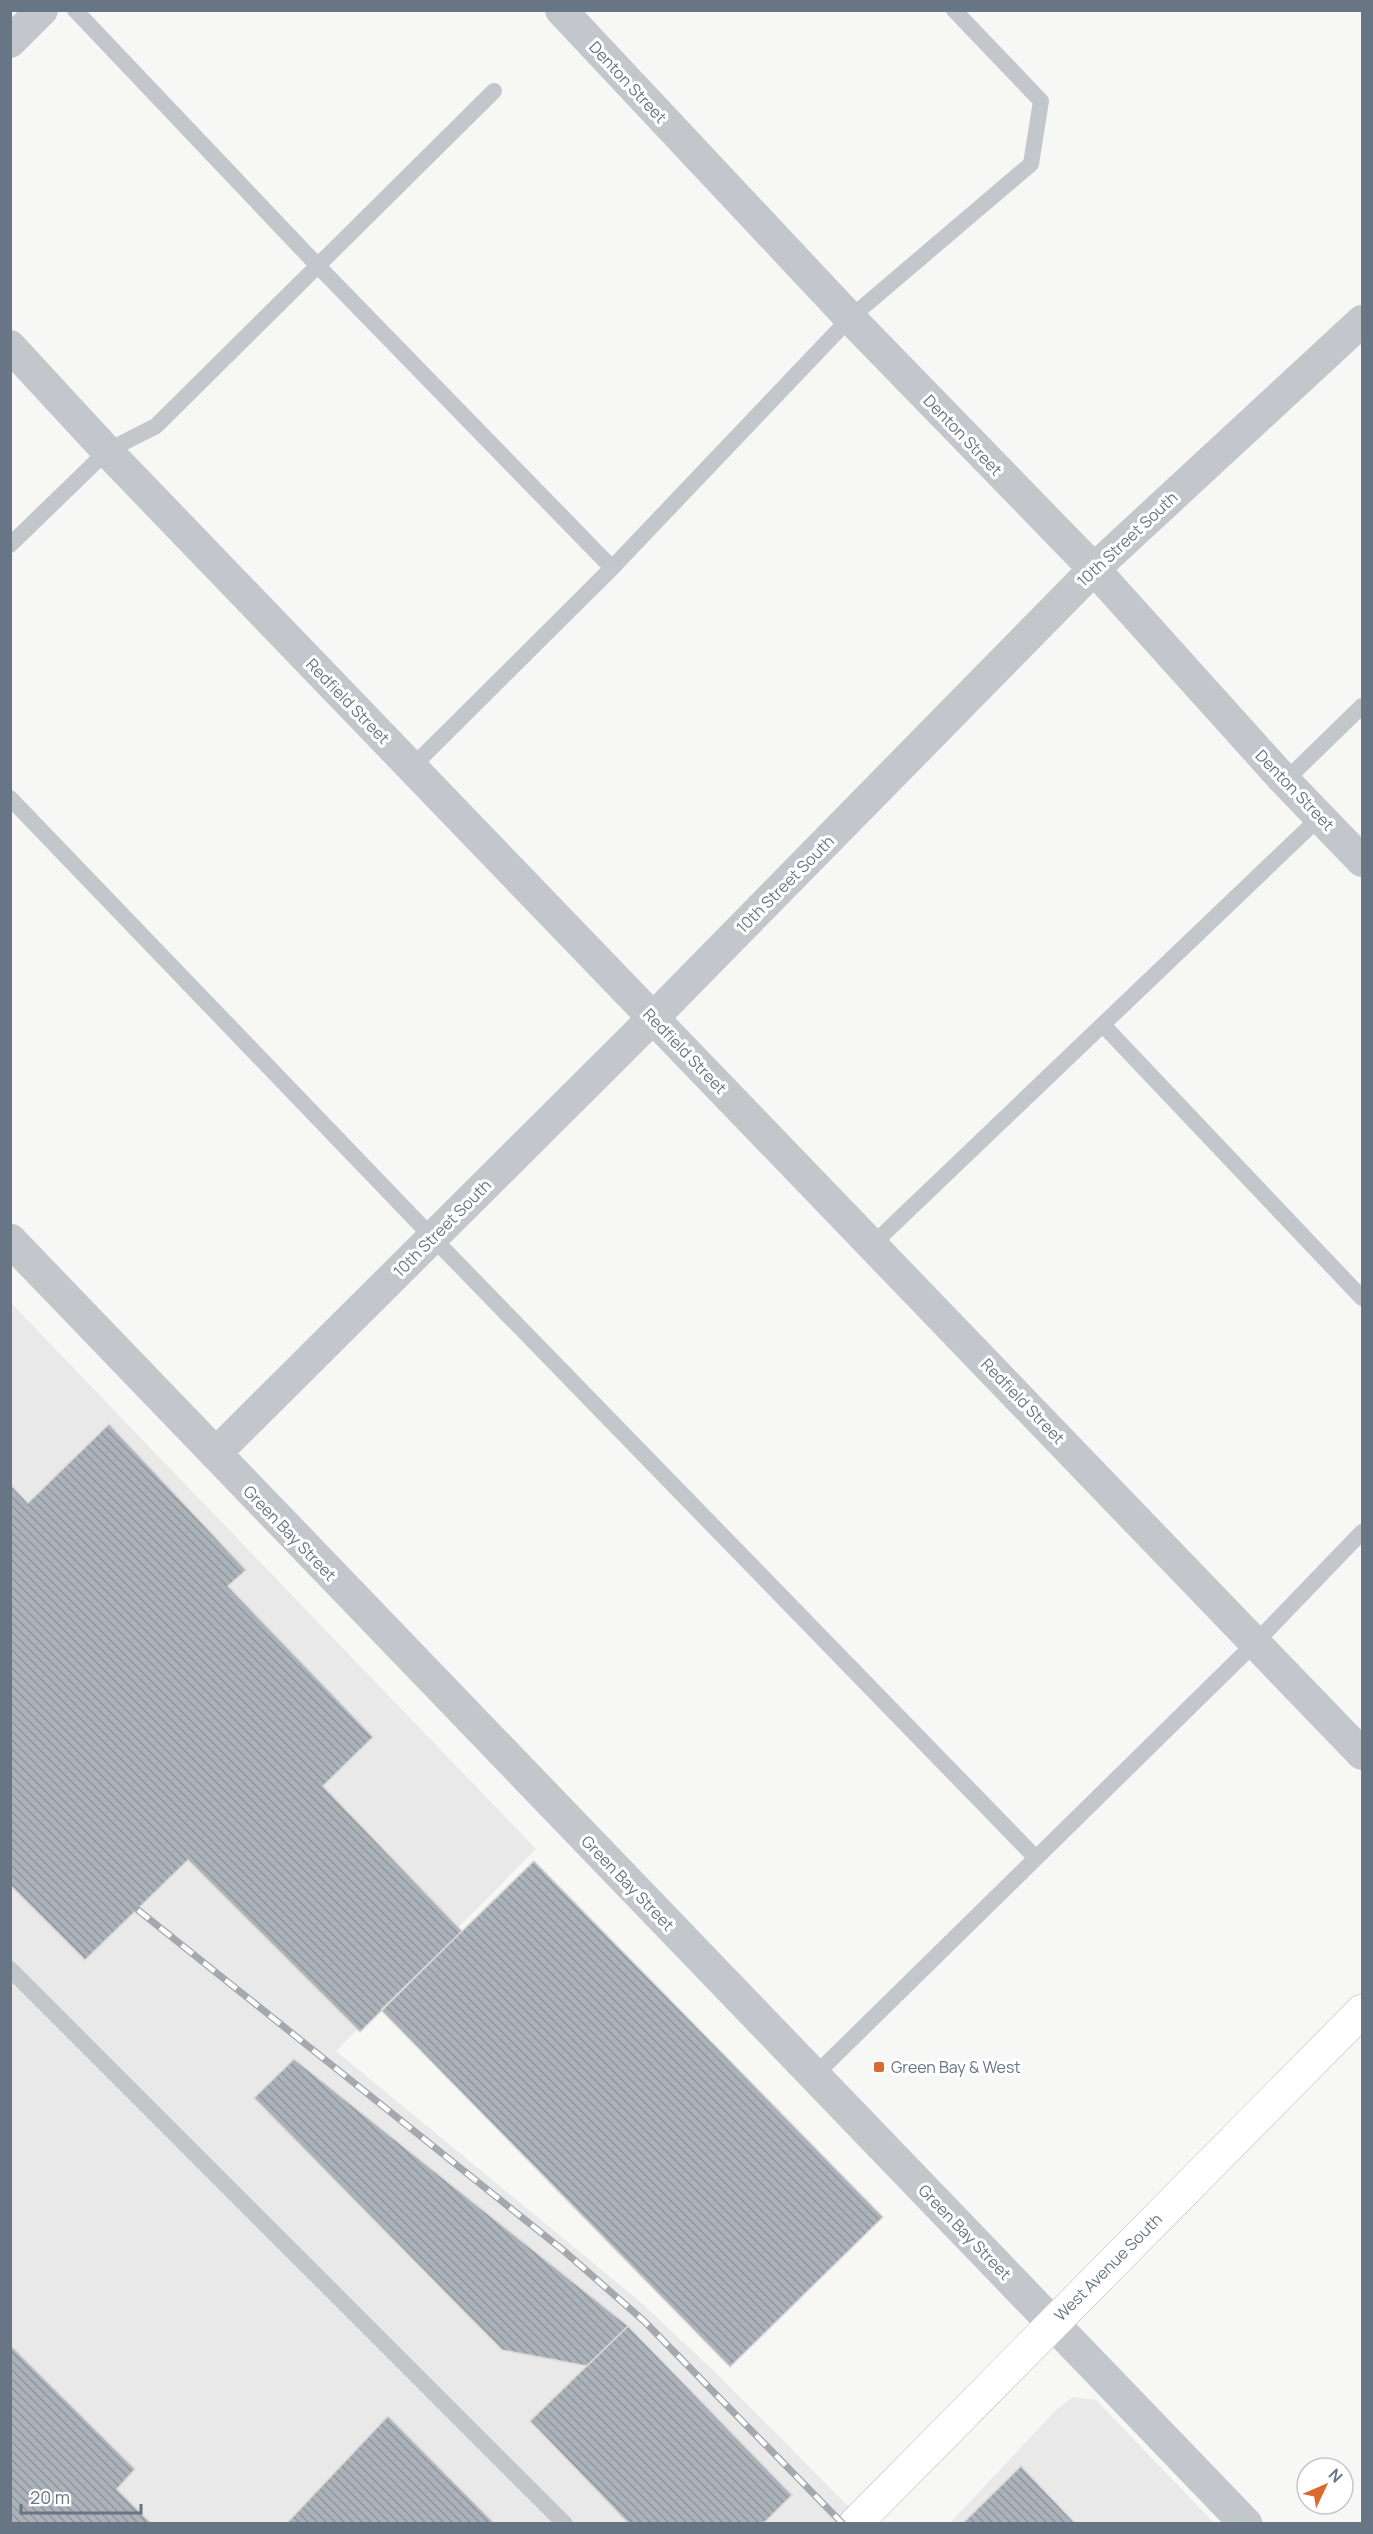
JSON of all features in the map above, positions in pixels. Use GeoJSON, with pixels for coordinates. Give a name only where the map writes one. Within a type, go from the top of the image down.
{"type":"FeatureCollection","features":[{"type":"Feature","properties":{"kind":"main road","name":"West Avenue South"},"geometry":{"type":"LineString","coordinates":[[855,2523],[1362,2011]]}},
{"type":"Feature","properties":{"kind":"street"},"geometry":{"type":"LineString","coordinates":[[10,42],[42,10]]}},
{"type":"Feature","properties":{"kind":"street","name":"Denton Street"},"geometry":{"type":"LineString","coordinates":[[561,10],[850,318],[1094,569],[1285,781],[1362,861]]}},
{"type":"Feature","properties":{"kind":"street","name":"10th Street South"},"geometry":{"type":"LineString","coordinates":[[215,1454],[653,1018],[1094,569],[1362,321]]}},
{"type":"Feature","properties":{"kind":"street","name":"Redfield Street"},"geometry":{"type":"LineString","coordinates":[[10,346],[107,451],[1362,1754]]}},
{"type":"Feature","properties":{"kind":"street","name":"Green Bay Street"},"geometry":{"type":"LineString","coordinates":[[10,1240],[1246,2523]]}},
{"type":"Feature","properties":{"kind":"lane"},"geometry":{"type":"LineString","coordinates":[[75,10],[318,266],[612,567]]}},
{"type":"Feature","properties":{"kind":"lane"},"geometry":{"type":"LineString","coordinates":[[412,767],[612,567],[850,318],[1031,164],[1041,101],[954,10]]}},
{"type":"Feature","properties":{"kind":"lane"},"geometry":{"type":"LineString","coordinates":[[10,545],[107,451],[156,426],[494,91]]}},
{"type":"Feature","properties":{"kind":"lane"},"geometry":{"type":"LineString","coordinates":[[1285,781],[1362,706]]}},
{"type":"Feature","properties":{"kind":"lane"},"geometry":{"type":"LineString","coordinates":[[10,798],[432,1237],[1036,1858]]}},
{"type":"Feature","properties":{"kind":"lane"},"geometry":{"type":"LineString","coordinates":[[872,1245],[1321,816]]}},
{"type":"Feature","properties":{"kind":"lane"},"geometry":{"type":"LineString","coordinates":[[1103,1025],[1362,1298]]}},
{"type":"Feature","properties":{"kind":"lane"},"geometry":{"type":"LineString","coordinates":[[814,2076],[1256,1643],[1362,1532]]}},
{"type":"Feature","properties":{"kind":"lane"},"geometry":{"type":"LineString","coordinates":[[10,1969],[565,2523]]}},
{"type":"Feature","properties":{"kind":"shaded area"},"geometry":{"type":"Polygon","coordinates":[[[10,1302],[536,1849],[336,2051],[638,2300],[713,2370],[865,2523],[11,2523],[10,1302]]]}},
{"type":"Feature","properties":{"kind":"shaded area"},"geometry":{"type":"Polygon","coordinates":[[[1073,2397],[1096,2400],[1214,2523],[949,2524],[1056,2410],[1073,2397]]]}},
{"type":"Feature","properties":{"kind":"building"},"geometry":{"type":"Polygon","coordinates":[[[109,1424],[246,1570],[228,1586],[373,1737],[323,1786],[462,1931],[360,2032],[188,1860],[85,1960],[10,1885],[10,1484],[28,1503],[109,1424]]]}},
{"type":"Feature","properties":{"kind":"building"},"geometry":{"type":"Polygon","coordinates":[[[534,1861],[883,2217],[730,2367],[381,2010],[534,1861]]]}},
{"type":"Feature","properties":{"kind":"building"},"geometry":{"type":"Polygon","coordinates":[[[294,2059],[628,2326],[587,2366],[502,2350],[254,2098],[294,2059]]]}},
{"type":"Feature","properties":{"kind":"building"},"geometry":{"type":"Polygon","coordinates":[[[628,2326],[792,2495],[763,2524],[629,2524],[530,2421],[628,2326]]]}},
{"type":"Feature","properties":{"kind":"building"},"geometry":{"type":"Polygon","coordinates":[[[10,2345],[135,2469],[117,2489],[152,2524],[10,2524],[10,2345]]]}},
{"type":"Feature","properties":{"kind":"building"},"geometry":{"type":"Polygon","coordinates":[[[388,2416],[495,2524],[286,2524],[388,2416]]]}},
{"type":"Feature","properties":{"kind":"building"},"geometry":{"type":"Polygon","coordinates":[[[1021,2466],[1076,2524],[962,2524],[1021,2466]]]}},
{"type":"Feature","properties":{"kind":"railway"},"geometry":{"type":"LineString","coordinates":[[138,1910],[564,2251],[644,2321],[843,2524]]}},
{"type":"Feature","properties":{"kind":"place","name":"Green Bay & West"},"geometry":{"type":"Point","coordinates":[879,2067]}}]}
